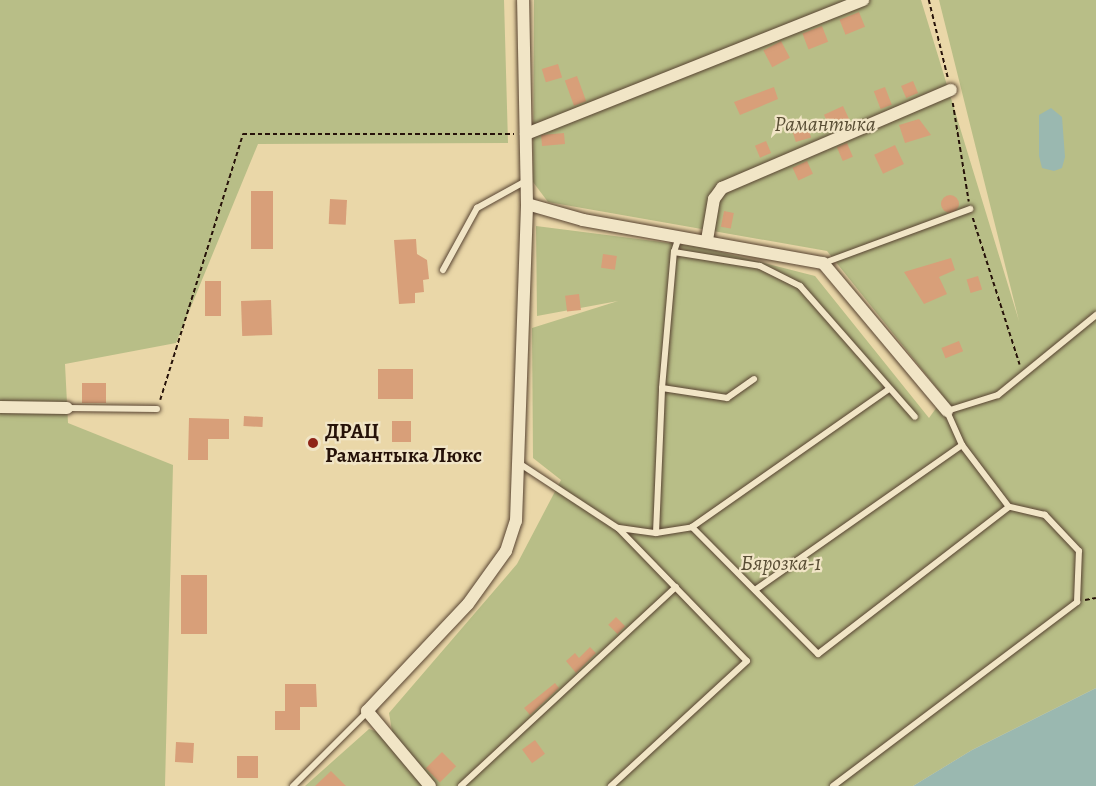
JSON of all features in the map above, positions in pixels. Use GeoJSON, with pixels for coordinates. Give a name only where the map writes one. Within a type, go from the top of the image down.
{"type":"FeatureCollection","features":[{"type":"Feature","properties":{"kind":"street"},"geometry":{"type":"LineString","coordinates":[[430,786],[367,711],[468,604],[506,551],[516,521],[527,204],[525,0]]}},
{"type":"Feature","properties":{"kind":"street"},"geometry":{"type":"LineString","coordinates":[[526,134],[863,0]]}},
{"type":"Feature","properties":{"kind":"street"},"geometry":{"type":"LineString","coordinates":[[707,240],[714,199],[722,188],[951,90]]}},
{"type":"Feature","properties":{"kind":"street"},"geometry":{"type":"LineString","coordinates":[[527,204],[583,220],[707,240],[823,263],[946,411]]}},
{"type":"Feature","properties":{"kind":"street"},"geometry":{"type":"LineString","coordinates":[[0,407],[67,408]]}},
{"type":"Feature","properties":{"kind":"lane"},"geometry":{"type":"LineString","coordinates":[[443,270],[477,208],[526,181]]}},
{"type":"Feature","properties":{"kind":"lane"},"geometry":{"type":"LineString","coordinates":[[823,263],[970,209]]}},
{"type":"Feature","properties":{"kind":"lane"},"geometry":{"type":"LineString","coordinates":[[656,533],[662,388],[674,252],[680,236]]}},
{"type":"Feature","properties":{"kind":"lane"},"geometry":{"type":"LineString","coordinates":[[674,252],[760,266],[800,285],[888,390],[915,417]]}},
{"type":"Feature","properties":{"kind":"lane"},"geometry":{"type":"LineString","coordinates":[[833,786],[1077,602],[1079,551],[1045,515],[1009,507],[962,446],[946,411],[998,394],[1024,377],[1096,315]]}},
{"type":"Feature","properties":{"kind":"lane"},"geometry":{"type":"LineString","coordinates":[[662,388],[727,398],[754,379]]}},
{"type":"Feature","properties":{"kind":"lane"},"geometry":{"type":"LineString","coordinates":[[618,528],[656,533],[692,527],[888,390]]}},
{"type":"Feature","properties":{"kind":"lane"},"geometry":{"type":"LineString","coordinates":[[67,408],[157,410]]}},
{"type":"Feature","properties":{"kind":"lane"},"geometry":{"type":"LineString","coordinates":[[755,590],[962,446]]}},
{"type":"Feature","properties":{"kind":"lane"},"geometry":{"type":"LineString","coordinates":[[517,461],[618,528],[747,661],[611,786]]}},
{"type":"Feature","properties":{"kind":"lane"},"geometry":{"type":"LineString","coordinates":[[692,527],[818,654],[1009,507]]}},
{"type":"Feature","properties":{"kind":"lane"},"geometry":{"type":"LineString","coordinates":[[460,786],[676,587]]}},
{"type":"Feature","properties":{"kind":"lane"},"geometry":{"type":"LineString","coordinates":[[293,786],[367,711]]}},
{"type":"Feature","properties":{"kind":"path"},"geometry":{"type":"LineString","coordinates":[[928,0],[951,90],[970,209],[1003,323],[1024,377]]}},
{"type":"Feature","properties":{"kind":"path"},"geometry":{"type":"LineString","coordinates":[[157,410],[243,134],[526,134]]}},
{"type":"Feature","properties":{"kind":"path"},"geometry":{"type":"LineString","coordinates":[[1077,602],[1096,598]]}},
{"type":"Feature","properties":{"kind":"green space"},"geometry":{"type":"Polygon","coordinates":[[[0,0],[504,0],[508,143],[258,144],[176,343],[65,364],[68,423],[173,465],[165,786],[0,786],[0,0]]]}},
{"type":"Feature","properties":{"kind":"green space"},"geometry":{"type":"Polygon","coordinates":[[[534,0],[921,0],[1019,321],[939,0],[1096,0],[1096,688],[972,750],[913,786],[305,786],[369,729],[393,737],[389,713],[517,564],[561,480],[533,458],[532,328],[618,301],[537,316],[536,226],[701,247],[815,276],[929,418],[944,397],[827,251],[548,202],[533,182],[534,0]]]}},
{"type":"Feature","properties":{"kind":"water"},"geometry":{"type":"Polygon","coordinates":[[[1051,108],[1062,117],[1065,157],[1062,168],[1054,171],[1042,168],[1039,156],[1039,115],[1051,108]]]}},
{"type":"Feature","properties":{"kind":"water"},"geometry":{"type":"Polygon","coordinates":[[[1096,688],[1096,786],[913,786],[972,750],[1096,688]]]}},
{"type":"Feature","properties":{"kind":"building"},"geometry":{"type":"Polygon","coordinates":[[[859,12],[865,27],[846,35],[840,20],[859,12]]]}},
{"type":"Feature","properties":{"kind":"building"},"geometry":{"type":"Polygon","coordinates":[[[822,26],[828,42],[808,49],[802,34],[822,26]]]}},
{"type":"Feature","properties":{"kind":"building"},"geometry":{"type":"Polygon","coordinates":[[[781,41],[790,58],[772,67],[763,50],[781,41]]]}},
{"type":"Feature","properties":{"kind":"building"},"geometry":{"type":"Polygon","coordinates":[[[558,64],[562,77],[546,82],[542,69],[558,64]]]}},
{"type":"Feature","properties":{"kind":"building"},"geometry":{"type":"Polygon","coordinates":[[[577,76],[586,101],[574,106],[565,80],[577,76]]]}},
{"type":"Feature","properties":{"kind":"building"},"geometry":{"type":"Polygon","coordinates":[[[913,81],[918,93],[906,98],[901,86],[913,81]]]}},
{"type":"Feature","properties":{"kind":"building"},"geometry":{"type":"Polygon","coordinates":[[[774,87],[778,99],[740,115],[734,102],[774,87]]]}},
{"type":"Feature","properties":{"kind":"building"},"geometry":{"type":"Polygon","coordinates":[[[885,87],[892,105],[881,109],[874,91],[885,87]]]}},
{"type":"Feature","properties":{"kind":"building"},"geometry":{"type":"Polygon","coordinates":[[[843,106],[850,121],[831,130],[824,115],[843,106]]]}},
{"type":"Feature","properties":{"kind":"building"},"geometry":{"type":"Polygon","coordinates":[[[919,119],[931,135],[905,143],[899,125],[919,119]]]}},
{"type":"Feature","properties":{"kind":"building"},"geometry":{"type":"Polygon","coordinates":[[[807,124],[811,137],[796,142],[792,129],[807,124]]]}},
{"type":"Feature","properties":{"kind":"building"},"geometry":{"type":"Polygon","coordinates":[[[564,133],[565,144],[542,146],[541,135],[564,133]]]}},
{"type":"Feature","properties":{"kind":"building"},"geometry":{"type":"Polygon","coordinates":[[[766,141],[771,153],[760,158],[755,146],[766,141]]]}},
{"type":"Feature","properties":{"kind":"building"},"geometry":{"type":"Polygon","coordinates":[[[847,143],[853,157],[843,161],[837,147],[847,143]]]}},
{"type":"Feature","properties":{"kind":"building"},"geometry":{"type":"Polygon","coordinates":[[[895,145],[904,164],[883,174],[874,155],[895,145]]]}},
{"type":"Feature","properties":{"kind":"building"},"geometry":{"type":"Polygon","coordinates":[[[807,161],[813,174],[798,180],[792,168],[807,161]]]}},
{"type":"Feature","properties":{"kind":"building"},"geometry":{"type":"Polygon","coordinates":[[[251,191],[273,191],[273,249],[251,249],[251,191]]]}},
{"type":"Feature","properties":{"kind":"building"},"geometry":{"type":"Polygon","coordinates":[[[950,195],[956,198],[959,204],[956,210],[950,213],[944,210],[941,204],[944,198],[950,195]]]}},
{"type":"Feature","properties":{"kind":"building"},"geometry":{"type":"Polygon","coordinates":[[[330,199],[347,200],[346,225],[329,224],[330,199]]]}},
{"type":"Feature","properties":{"kind":"building"},"geometry":{"type":"Polygon","coordinates":[[[724,211],[734,213],[731,229],[721,227],[724,211]]]}},
{"type":"Feature","properties":{"kind":"building"},"geometry":{"type":"Polygon","coordinates":[[[416,239],[417,254],[427,260],[429,279],[423,280],[424,292],[415,293],[415,303],[399,304],[394,240],[416,239]]]}},
{"type":"Feature","properties":{"kind":"building"},"geometry":{"type":"Polygon","coordinates":[[[603,254],[617,256],[615,270],[601,268],[603,254]]]}},
{"type":"Feature","properties":{"kind":"building"},"geometry":{"type":"Polygon","coordinates":[[[951,258],[955,270],[939,277],[947,294],[924,304],[904,272],[951,258]]]}},
{"type":"Feature","properties":{"kind":"building"},"geometry":{"type":"Polygon","coordinates":[[[978,276],[982,289],[971,293],[967,280],[978,276]]]}},
{"type":"Feature","properties":{"kind":"building"},"geometry":{"type":"Polygon","coordinates":[[[205,281],[221,281],[221,316],[205,316],[205,281]]]}},
{"type":"Feature","properties":{"kind":"building"},"geometry":{"type":"Polygon","coordinates":[[[579,294],[581,310],[567,312],[565,296],[579,294]]]}},
{"type":"Feature","properties":{"kind":"building"},"geometry":{"type":"Polygon","coordinates":[[[271,300],[272,335],[242,336],[241,301],[271,300]]]}},
{"type":"Feature","properties":{"kind":"building"},"geometry":{"type":"Polygon","coordinates":[[[959,341],[963,351],[946,358],[941,348],[959,341]]]}},
{"type":"Feature","properties":{"kind":"building"},"geometry":{"type":"Polygon","coordinates":[[[378,369],[413,369],[413,399],[378,399],[378,369]]]}},
{"type":"Feature","properties":{"kind":"building"},"geometry":{"type":"Polygon","coordinates":[[[82,383],[106,383],[106,403],[82,403],[82,383]]]}},
{"type":"Feature","properties":{"kind":"building"},"geometry":{"type":"Polygon","coordinates":[[[244,416],[263,417],[262,427],[243,426],[244,416]]]}},
{"type":"Feature","properties":{"kind":"building"},"geometry":{"type":"Polygon","coordinates":[[[189,418],[229,419],[229,439],[208,439],[208,460],[188,460],[189,418]]]}},
{"type":"Feature","properties":{"kind":"building"},"geometry":{"type":"Polygon","coordinates":[[[392,421],[411,421],[411,442],[392,442],[392,421]]]}},
{"type":"Feature","properties":{"kind":"building"},"geometry":{"type":"Polygon","coordinates":[[[181,575],[207,575],[207,634],[181,634],[181,575]]]}},
{"type":"Feature","properties":{"kind":"building"},"geometry":{"type":"Polygon","coordinates":[[[616,617],[625,626],[617,634],[608,625],[616,617]]]}},
{"type":"Feature","properties":{"kind":"building"},"geometry":{"type":"Polygon","coordinates":[[[590,647],[596,653],[576,673],[566,661],[575,653],[579,658],[590,647]]]}},
{"type":"Feature","properties":{"kind":"building"},"geometry":{"type":"Polygon","coordinates":[[[555,683],[559,688],[530,715],[524,708],[555,683]]]}},
{"type":"Feature","properties":{"kind":"building"},"geometry":{"type":"Polygon","coordinates":[[[285,684],[316,684],[317,707],[300,707],[300,730],[275,730],[275,711],[285,711],[285,684]]]}},
{"type":"Feature","properties":{"kind":"building"},"geometry":{"type":"Polygon","coordinates":[[[535,740],[545,754],[532,763],[522,749],[535,740]]]}},
{"type":"Feature","properties":{"kind":"building"},"geometry":{"type":"Polygon","coordinates":[[[176,742],[194,743],[193,763],[175,762],[176,742]]]}},
{"type":"Feature","properties":{"kind":"building"},"geometry":{"type":"Polygon","coordinates":[[[442,752],[456,766],[440,782],[426,768],[442,752]]]}},
{"type":"Feature","properties":{"kind":"building"},"geometry":{"type":"Polygon","coordinates":[[[237,756],[258,756],[258,778],[237,778],[237,756]]]}},
{"type":"Feature","properties":{"kind":"building"},"geometry":{"type":"Polygon","coordinates":[[[331,771],[346,786],[315,786],[331,771]]]}},
{"type":"Feature","properties":{"kind":"place","name":"ДРАЦ Рамантыка Люкс"},"geometry":{"type":"Point","coordinates":[313,443]}},
{"type":"Feature","properties":{"kind":"park label","name":"Рамантыка"},"geometry":{"type":"Point","coordinates":[825,124]}},
{"type":"Feature","properties":{"kind":"park label","name":"Бярозка-1"},"geometry":{"type":"Point","coordinates":[781,563]}}]}
